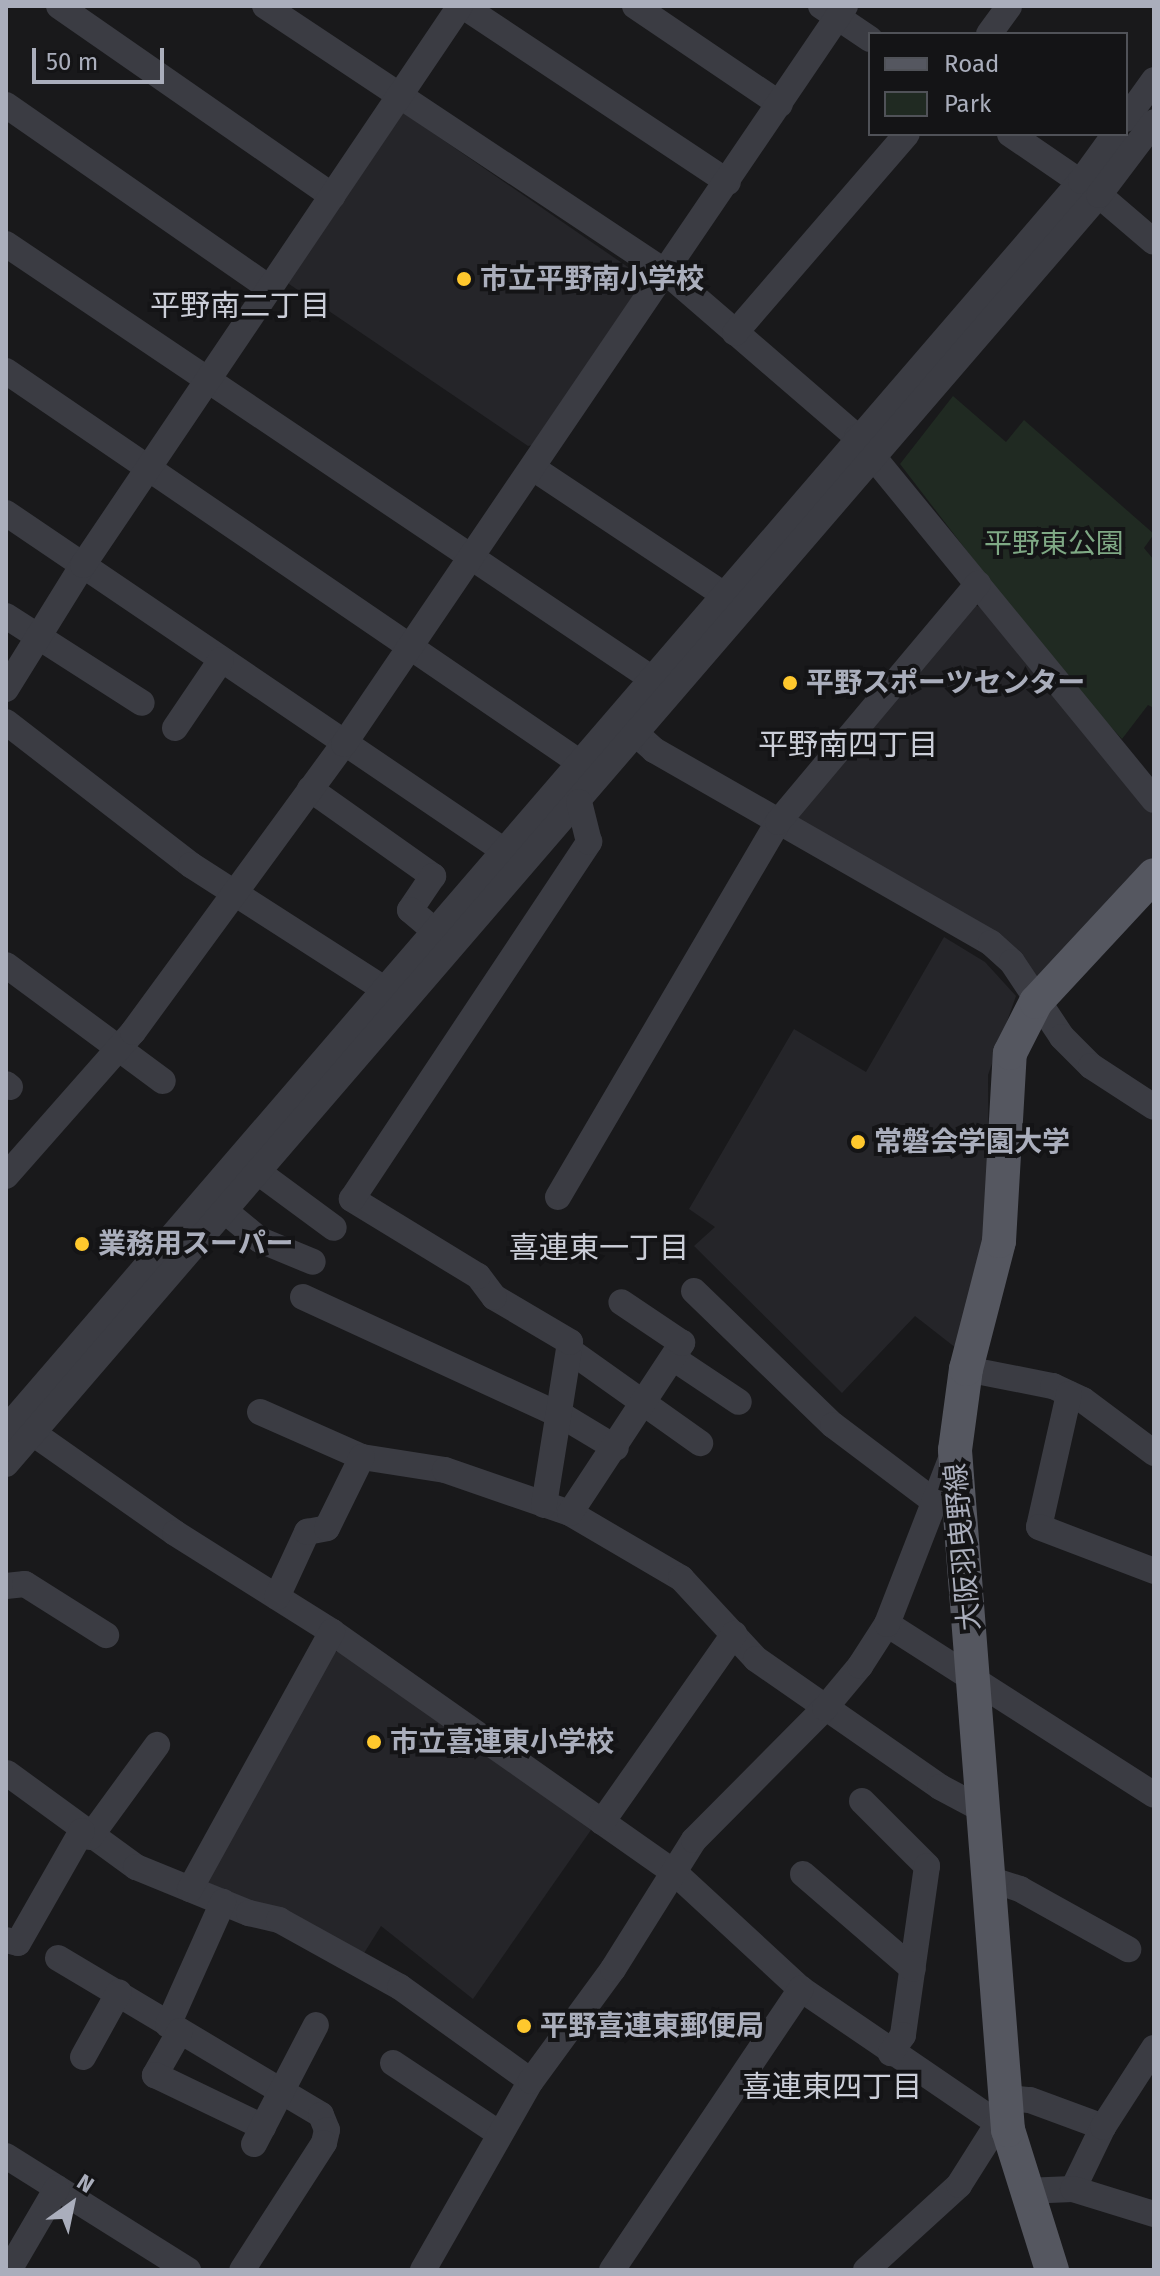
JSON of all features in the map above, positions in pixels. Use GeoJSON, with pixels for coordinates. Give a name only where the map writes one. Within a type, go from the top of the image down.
{"type":"FeatureCollection","features":[{"type":"Feature","properties":{"kind":"main road","name":"大阪羽曳野線"},"geometry":{"type":"LineString","coordinates":[[1052,2270],[1024,2191],[1004,2118],[989,1879],[955,1450],[966,1369],[999,1241],[1006,1070],[1018,1032],[1036,1002],[1154,875]]}},
{"type":"Feature","properties":{"kind":"street"},"geometry":{"type":"LineString","coordinates":[[59,6],[332,196]]}},
{"type":"Feature","properties":{"kind":"street"},"geometry":{"type":"LineString","coordinates":[[265,6],[667,273],[866,445],[1154,800]]}},
{"type":"Feature","properties":{"kind":"street"},"geometry":{"type":"LineString","coordinates":[[6,689],[83,565],[462,6],[728,182]]}},
{"type":"Feature","properties":{"kind":"street"},"geometry":{"type":"LineString","coordinates":[[635,6],[780,104]]}},
{"type":"Feature","properties":{"kind":"street"},"geometry":{"type":"LineString","coordinates":[[990,32],[1009,6]]}},
{"type":"Feature","properties":{"kind":"street"},"geometry":{"type":"LineString","coordinates":[[6,1176],[118,1047],[344,744],[728,182],[780,104],[834,10],[868,37]]}},
{"type":"Feature","properties":{"kind":"street"},"geometry":{"type":"LineString","coordinates":[[1128,116],[1154,80]]}},
{"type":"Feature","properties":{"kind":"street"},"geometry":{"type":"LineString","coordinates":[[6,105],[269,288]]}},
{"type":"Feature","properties":{"kind":"street"},"geometry":{"type":"LineString","coordinates":[[6,1464],[15,1424],[360,1016],[579,762],[626,726],[1090,188],[1154,122]]}},
{"type":"Feature","properties":{"kind":"street"},"geometry":{"type":"LineString","coordinates":[[735,333],[905,136]]}},
{"type":"Feature","properties":{"kind":"street"},"geometry":{"type":"LineString","coordinates":[[1013,136],[1090,188],[1154,242]]}},
{"type":"Feature","properties":{"kind":"street"},"geometry":{"type":"LineString","coordinates":[[1090,188],[1114,136]]}},
{"type":"Feature","properties":{"kind":"street"},"geometry":{"type":"LineString","coordinates":[[6,244],[470,560],[651,678]]}},
{"type":"Feature","properties":{"kind":"street"},"geometry":{"type":"LineString","coordinates":[[6,371],[579,762]]}},
{"type":"Feature","properties":{"kind":"street"},"geometry":{"type":"LineString","coordinates":[[15,1424],[225,1211],[579,802],[626,726],[651,678],[723,594],[866,445]]}},
{"type":"Feature","properties":{"kind":"street"},"geometry":{"type":"LineString","coordinates":[[533,468],[723,594]]}},
{"type":"Feature","properties":{"kind":"street"},"geometry":{"type":"LineString","coordinates":[[6,513],[503,850]]}},
{"type":"Feature","properties":{"kind":"street"},"geometry":{"type":"LineString","coordinates":[[558,1197],[778,822],[978,584]]}},
{"type":"Feature","properties":{"kind":"street"},"geometry":{"type":"LineString","coordinates":[[6,616],[142,703]]}},
{"type":"Feature","properties":{"kind":"street"},"geometry":{"type":"LineString","coordinates":[[175,728],[221,660]]}},
{"type":"Feature","properties":{"kind":"street"},"geometry":{"type":"LineString","coordinates":[[6,722],[191,865],[384,989]]}},
{"type":"Feature","properties":{"kind":"street"},"geometry":{"type":"LineString","coordinates":[[626,726],[654,750],[991,943],[1012,962],[1036,1002],[1091,1066],[1154,1107]]}},
{"type":"Feature","properties":{"kind":"street"},"geometry":{"type":"LineString","coordinates":[[310,789],[433,876],[410,910],[434,930]]}},
{"type":"Feature","properties":{"kind":"street"},"geometry":{"type":"LineString","coordinates":[[544,1505],[556,1414],[570,1342],[494,1297],[478,1276],[352,1199],[589,842],[579,802]]}},
{"type":"Feature","properties":{"kind":"street"},"geometry":{"type":"LineString","coordinates":[[6,965],[163,1081]]}},
{"type":"Feature","properties":{"kind":"street"},"geometry":{"type":"LineString","coordinates":[[360,1016],[377,1036]]}},
{"type":"Feature","properties":{"kind":"street"},"geometry":{"type":"LineString","coordinates":[[258,1172],[334,1228]]}},
{"type":"Feature","properties":{"kind":"street"},"geometry":{"type":"LineString","coordinates":[[225,1211],[260,1240],[313,1262]]}},
{"type":"Feature","properties":{"kind":"street"},"geometry":{"type":"LineString","coordinates":[[694,1291],[833,1425],[935,1502]]}},
{"type":"Feature","properties":{"kind":"street"},"geometry":{"type":"LineString","coordinates":[[303,1297],[556,1414],[616,1448]]}},
{"type":"Feature","properties":{"kind":"street"},"geometry":{"type":"LineString","coordinates":[[570,1513],[616,1448],[682,1343],[621,1302]]}},
{"type":"Feature","properties":{"kind":"street"},"geometry":{"type":"LineString","coordinates":[[569,1350],[700,1443]]}},
{"type":"Feature","properties":{"kind":"street"},"geometry":{"type":"LineString","coordinates":[[673,1358],[739,1402]]}},
{"type":"Feature","properties":{"kind":"street"},"geometry":{"type":"LineString","coordinates":[[966,1369],[1069,1394],[1154,1453]]}},
{"type":"Feature","properties":{"kind":"street"},"geometry":{"type":"LineString","coordinates":[[1069,1394],[1039,1527],[1154,1571]]}},
{"type":"Feature","properties":{"kind":"street"},"geometry":{"type":"LineString","coordinates":[[260,1412],[362,1457],[445,1470],[570,1513],[681,1578],[756,1659],[940,1787],[983,1810]]}},
{"type":"Feature","properties":{"kind":"street"},"geometry":{"type":"LineString","coordinates":[[15,1424],[175,1533],[332,1632],[674,1872],[801,1989],[891,2053],[1004,2118]]}},
{"type":"Feature","properties":{"kind":"street"},"geometry":{"type":"LineString","coordinates":[[423,2270],[531,2081],[613,1969],[694,1840],[825,1708],[887,1624],[955,1450]]}},
{"type":"Feature","properties":{"kind":"street"},"geometry":{"type":"LineString","coordinates":[[277,1597],[307,1532],[327,1528],[362,1457]]}},
{"type":"Feature","properties":{"kind":"street"},"geometry":{"type":"LineString","coordinates":[[6,1586],[25,1584],[106,1635]]}},
{"type":"Feature","properties":{"kind":"street"},"geometry":{"type":"LineString","coordinates":[[887,1624],[1154,1795]]}},
{"type":"Feature","properties":{"kind":"street"},"geometry":{"type":"LineString","coordinates":[[190,1889],[332,1632]]}},
{"type":"Feature","properties":{"kind":"street"},"geometry":{"type":"LineString","coordinates":[[602,1822],[734,1634]]}},
{"type":"Feature","properties":{"kind":"street"},"geometry":{"type":"LineString","coordinates":[[6,1940],[18,1943],[86,1834],[157,1745]]}},
{"type":"Feature","properties":{"kind":"street"},"geometry":{"type":"LineString","coordinates":[[7,1773],[86,1834],[136,1867],[223,1902],[279,1920],[400,1987],[531,2081]]}},
{"type":"Feature","properties":{"kind":"street"},"geometry":{"type":"LineString","coordinates":[[862,1801],[927,1866],[903,2035],[891,2053]]}},
{"type":"Feature","properties":{"kind":"street"},"geometry":{"type":"LineString","coordinates":[[803,1874],[913,1969]]}},
{"type":"Feature","properties":{"kind":"street"},"geometry":{"type":"LineString","coordinates":[[989,1879],[1020,1889],[1128,1949]]}},
{"type":"Feature","properties":{"kind":"street"},"geometry":{"type":"LineString","coordinates":[[223,1902],[155,2075],[258,2136],[316,2025]]}},
{"type":"Feature","properties":{"kind":"street"},"geometry":{"type":"LineString","coordinates":[[58,1958],[119,1992],[174,2028],[283,2088],[321,2115],[327,2130],[324,2143],[242,2270]]}},
{"type":"Feature","properties":{"kind":"street"},"geometry":{"type":"LineString","coordinates":[[612,2270],[801,1989]]}},
{"type":"Feature","properties":{"kind":"street"},"geometry":{"type":"LineString","coordinates":[[83,2057],[119,1992]]}},
{"type":"Feature","properties":{"kind":"street"},"geometry":{"type":"LineString","coordinates":[[1073,2189],[1103,2127],[1154,2048]]}},
{"type":"Feature","properties":{"kind":"street"},"geometry":{"type":"LineString","coordinates":[[393,2063],[500,2134]]}},
{"type":"Feature","properties":{"kind":"street"},"geometry":{"type":"LineString","coordinates":[[866,2270],[959,2185],[1004,2118],[1030,2100],[1103,2127]]}},
{"type":"Feature","properties":{"kind":"street"},"geometry":{"type":"LineString","coordinates":[[6,2156],[188,2270]]}},
{"type":"Feature","properties":{"kind":"street"},"geometry":{"type":"LineString","coordinates":[[9,2270],[57,2188]]}},
{"type":"Feature","properties":{"kind":"street"},"geometry":{"type":"LineString","coordinates":[[1024,2191],[1073,2189],[1154,2214]]}},
{"type":"Feature","properties":{"kind":"shaded area","name":"市立平野南小学校"},"geometry":{"type":"Polygon","coordinates":[[[401,111],[638,274],[643,289],[538,444],[528,446],[289,284],[289,275],[401,111]]]}},
{"type":"Feature","properties":{"kind":"shaded area"},"geometry":{"type":"Polygon","coordinates":[[[972,605],[982,607],[1154,815],[1154,859],[1035,978],[793,817],[972,605]]]}},
{"type":"Feature","properties":{"kind":"shaded area","name":"常磐会学園大学"},"geometry":{"type":"Polygon","coordinates":[[[944,937],[985,962],[1016,996],[988,1075],[989,1232],[956,1348],[915,1316],[842,1393],[694,1246],[715,1227],[689,1209],[794,1029],[866,1072],[944,937]]]}},
{"type":"Feature","properties":{"kind":"shaded area","name":"市立喜連東小学校"},"geometry":{"type":"Polygon","coordinates":[[[341,1650],[591,1830],[473,1999],[381,1926],[361,1958],[201,1881],[330,1654],[341,1650]]]}},
{"type":"Feature","properties":{"kind":"green space","name":"平野東公園"},"geometry":{"type":"Polygon","coordinates":[[[953,396],[1006,442],[1024,420],[1154,534],[1144,548],[1154,560],[1154,708],[1148,705],[1122,739],[1063,676],[900,464],[953,396]]]}},
{"type":"Feature","properties":{"kind":"place","name":"市立平野南小学校"},"geometry":{"type":"Point","coordinates":[464,279]}},
{"type":"Feature","properties":{"kind":"place","name":"平野スポーツセンター"},"geometry":{"type":"Point","coordinates":[790,683]}},
{"type":"Feature","properties":{"kind":"place","name":"常磐会学園大学"},"geometry":{"type":"Point","coordinates":[858,1142]}},
{"type":"Feature","properties":{"kind":"place","name":"業務用スーパー"},"geometry":{"type":"Point","coordinates":[82,1244]}},
{"type":"Feature","properties":{"kind":"place","name":"市立喜連東小学校"},"geometry":{"type":"Point","coordinates":[374,1742]}},
{"type":"Feature","properties":{"kind":"place","name":"平野喜連東郵便局"},"geometry":{"type":"Point","coordinates":[524,2026]}},
{"type":"Feature","properties":{"kind":"district","name":"平野南二丁目"},"geometry":{"type":"Point","coordinates":[240,306]}},
{"type":"Feature","properties":{"kind":"district","name":"平野南四丁目"},"geometry":{"type":"Point","coordinates":[848,745]}},
{"type":"Feature","properties":{"kind":"district","name":"喜連東一丁目"},"geometry":{"type":"Point","coordinates":[599,1248]}},
{"type":"Feature","properties":{"kind":"district","name":"喜連東四丁目"},"geometry":{"type":"Point","coordinates":[832,2087]}}]}
